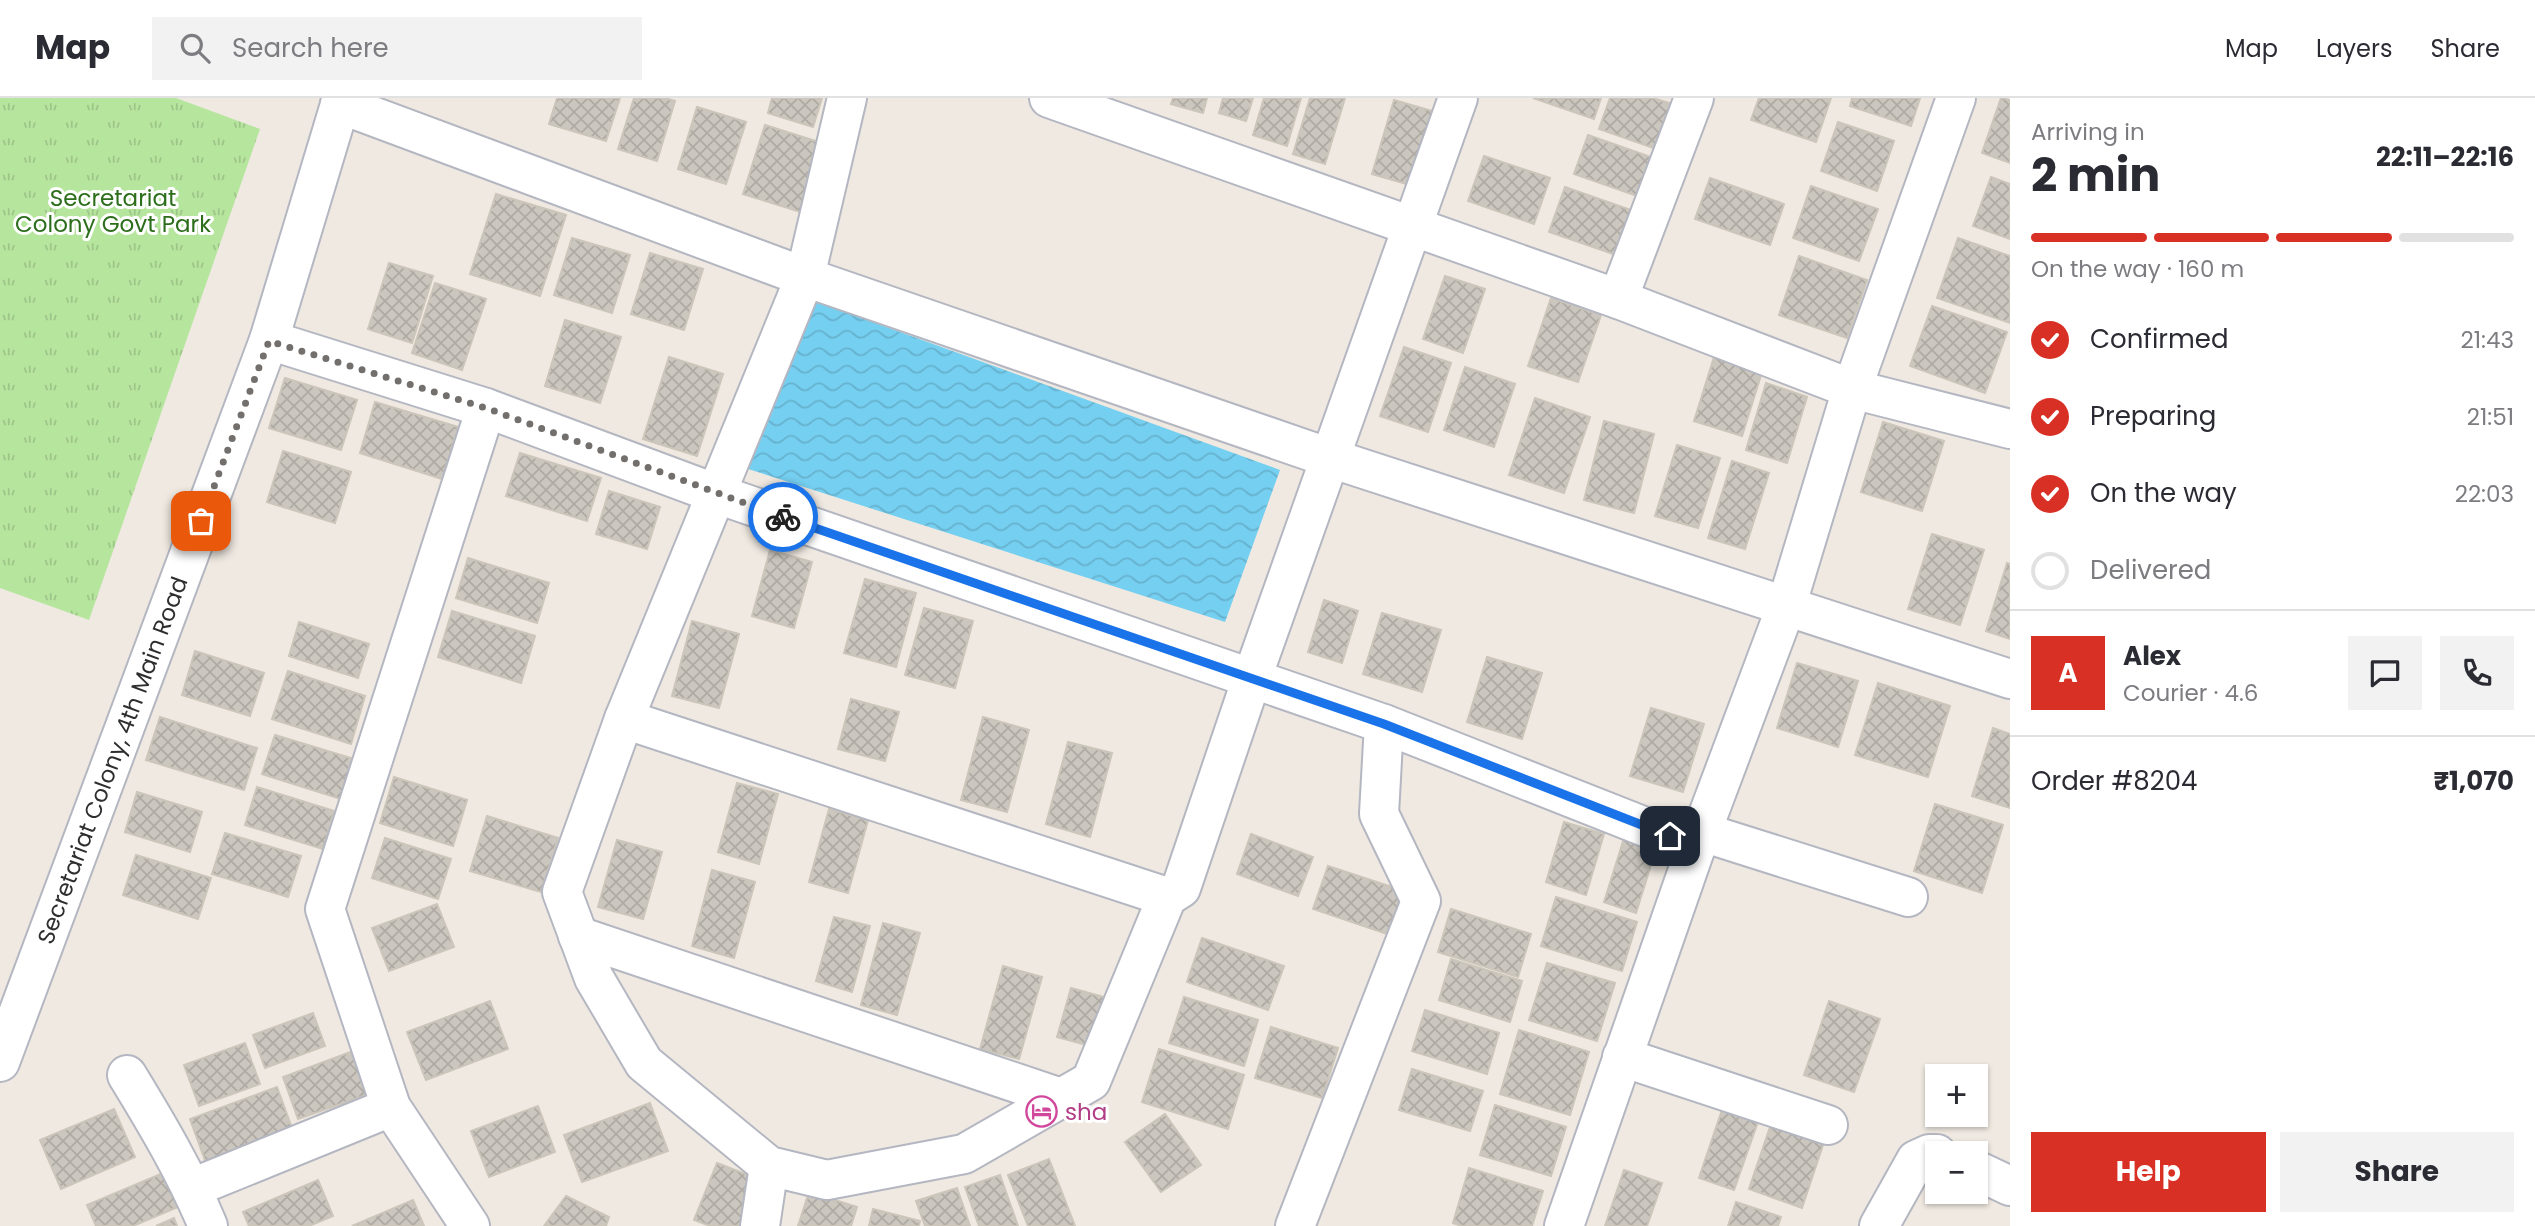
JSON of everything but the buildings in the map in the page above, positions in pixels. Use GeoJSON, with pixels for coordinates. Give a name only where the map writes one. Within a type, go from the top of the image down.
{"type":"FeatureCollection","features":[{"type":"Feature","properties":{"kind":"street"},"geometry":{"type":"LineString","coordinates":[[847,98],[806,277],[624,719],[562,892],[594,978],[644,1063],[769,1166],[827,1181],[964,1154],[1091,1081],[1167,897],[1181,888],[1251,678],[1458,98]]}},
{"type":"Feature","properties":{"kind":"street"},"geometry":{"type":"LineString","coordinates":[[1049,98],[1618,299],[1852,389],[2010,429]]}},
{"type":"Feature","properties":{"kind":"street"},"geometry":{"type":"LineString","coordinates":[[1618,299],[1694,98]]}},
{"type":"Feature","properties":{"kind":"street"},"geometry":{"type":"LineString","coordinates":[[1564,1226],[1699,839],[1786,607],[1852,389],[1956,98]]}},
{"type":"Feature","properties":{"kind":"street"},"geometry":{"type":"LineString","coordinates":[[341,101],[806,277],[1330,458],[2010,679]]}},
{"type":"Feature","properties":{"kind":"street","name":"Secretariat Colony, 4th Main Road"},"geometry":{"type":"LineString","coordinates":[[0,1062],[269,341],[341,101]]}},
{"type":"Feature","properties":{"kind":"street"},"geometry":{"type":"LineString","coordinates":[[269,341],[486,408],[717,494],[1384,724],[1699,839],[1908,897]]}},
{"type":"Feature","properties":{"kind":"street"},"geometry":{"type":"LineString","coordinates":[[470,1226],[391,1107],[325,909],[486,408]]}},
{"type":"Feature","properties":{"kind":"street"},"geometry":{"type":"LineString","coordinates":[[624,719],[1167,897]]}},
{"type":"Feature","properties":{"kind":"street"},"geometry":{"type":"LineString","coordinates":[[1295,1226],[1421,901],[1379,814],[1384,724]]}},
{"type":"Feature","properties":{"kind":"street"},"geometry":{"type":"LineString","coordinates":[[578,936],[1061,1098]]}},
{"type":"Feature","properties":{"kind":"street"},"geometry":{"type":"LineString","coordinates":[[1622,1057],[1828,1125]]}},
{"type":"Feature","properties":{"kind":"street"},"geometry":{"type":"LineString","coordinates":[[127,1075],[192,1188],[208,1226]]}},
{"type":"Feature","properties":{"kind":"street"},"geometry":{"type":"LineString","coordinates":[[192,1188],[391,1107]]}},
{"type":"Feature","properties":{"kind":"street"},"geometry":{"type":"LineString","coordinates":[[1879,1226],[1916,1160],[1925,1156]]}},
{"type":"Feature","properties":{"kind":"street"},"geometry":{"type":"LineString","coordinates":[[760,1226],[769,1166]]}},
{"type":"Feature","properties":{"kind":"street"},"geometry":{"type":"LineString","coordinates":[[1988,1176],[2010,1186]]}},
{"type":"Feature","properties":{"kind":"green space","name":"Secretariat Colony Govt Park"},"geometry":{"type":"Polygon","coordinates":[[[0,98],[176,98],[260,129],[89,620],[0,588],[0,98]]]}},
{"type":"Feature","properties":{"kind":"water"},"geometry":{"type":"Polygon","coordinates":[[[812,300],[1280,470],[1225,622],[745,468],[812,300]]]}},
{"type":"Feature","properties":{"kind":"way so far"},"geometry":{"type":"LineString","coordinates":[[201,521],[269,341],[486,408],[783,517]]}},
{"type":"Feature","properties":{"kind":"place","name":"sha"},"geometry":{"type":"Point","coordinates":[1042,1112]}},
{"type":"Feature","properties":{"kind":"route"},"geometry":{"type":"LineString","coordinates":[[783,517],[1384,724],[1670,836]]}}]}
